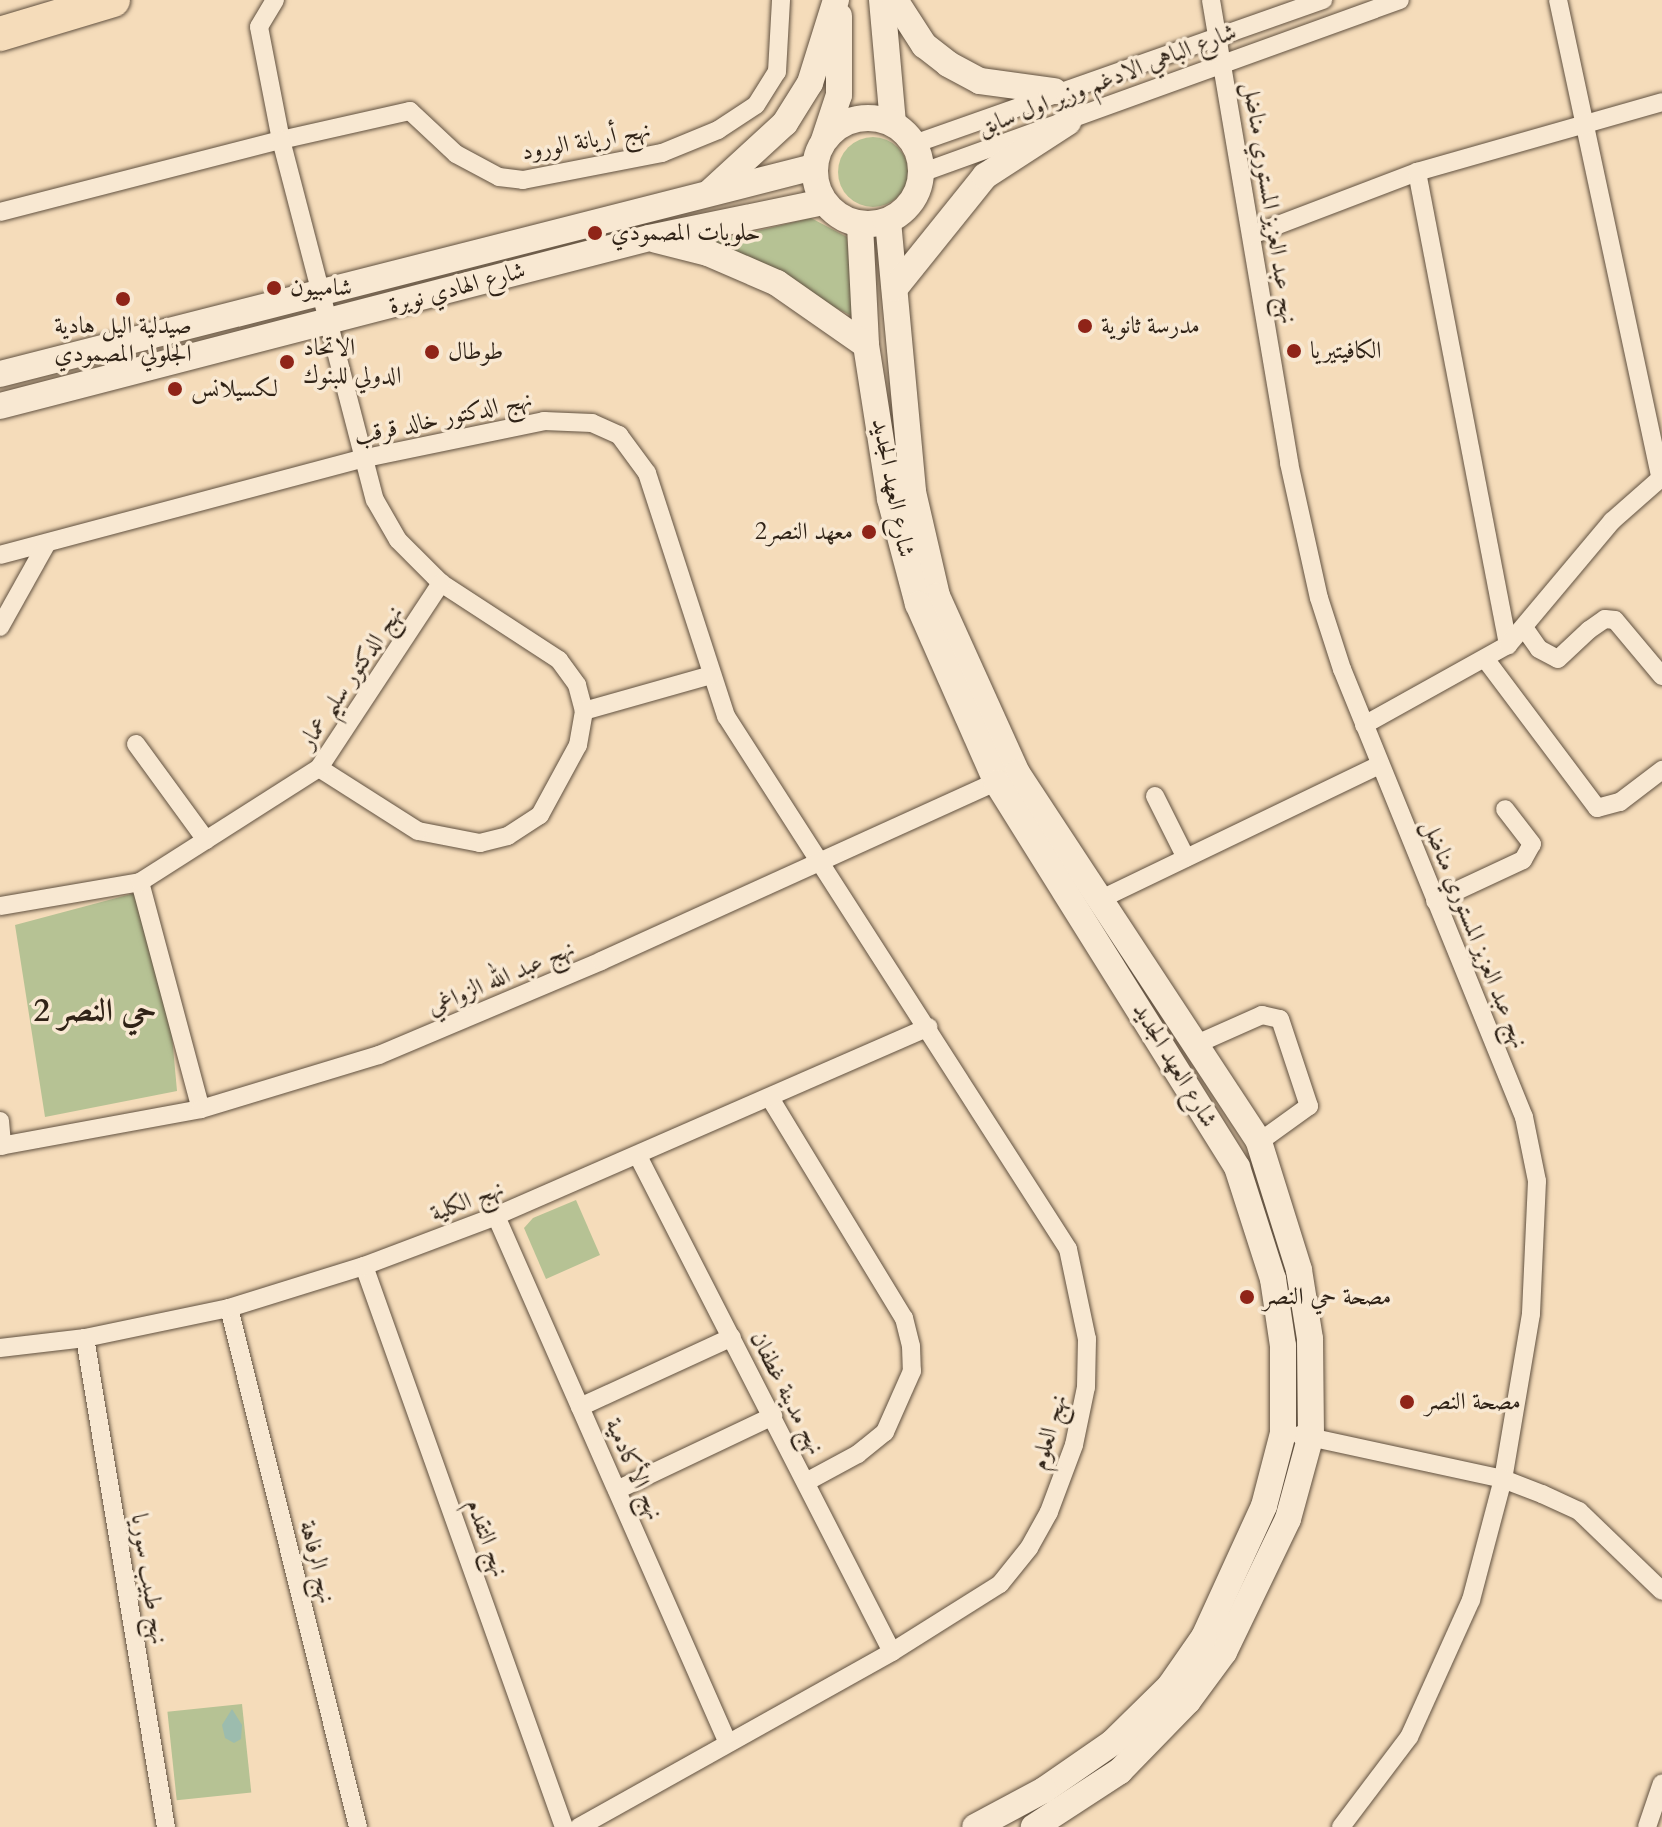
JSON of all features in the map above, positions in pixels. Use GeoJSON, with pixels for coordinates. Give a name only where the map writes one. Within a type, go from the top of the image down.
{"type":"FeatureCollection","features":[{"type":"Feature","properties":{"kind":"highway"},"geometry":{"type":"LineString","coordinates":[[0,16],[52,0]]}},
{"type":"Feature","properties":{"kind":"highway"},"geometry":{"type":"LineString","coordinates":[[0,34],[113,0]]}},
{"type":"Feature","properties":{"kind":"main road"},"geometry":{"type":"LineString","coordinates":[[824,140],[856,119],[893,124],[914,144],[921,173],[912,202],[888,221],[860,225],[839,217],[823,202],[814,167],[839,95],[837,0]]}},
{"type":"Feature","properties":{"kind":"main road"},"geometry":{"type":"LineString","coordinates":[[707,195],[785,123],[810,83],[837,0]]}},
{"type":"Feature","properties":{"kind":"main road"},"geometry":{"type":"LineString","coordinates":[[882,0],[893,124]]}},
{"type":"Feature","properties":{"kind":"main road"},"geometry":{"type":"LineString","coordinates":[[895,0],[924,45],[948,64],[980,81],[1054,91]]}},
{"type":"Feature","properties":{"kind":"main road"},"geometry":{"type":"LineString","coordinates":[[895,288],[985,176],[1068,122]]}},
{"type":"Feature","properties":{"kind":"main road","name":"شارع الهادي نويرة"},"geometry":{"type":"LineString","coordinates":[[0,374],[814,167]]}},
{"type":"Feature","properties":{"kind":"main road","name":"شارع الهادي نويرة"},"geometry":{"type":"LineString","coordinates":[[0,406],[649,238],[823,202]]}},
{"type":"Feature","properties":{"kind":"main road","name":"شارع العهد الجديد"},"geometry":{"type":"LineString","coordinates":[[888,221],[913,492],[937,596],[1007,778],[1099,900],[1199,1043],[1259,1142],[1299,1270],[1310,1339],[1311,1435],[1288,1519],[1224,1652],[1188,1701],[1120,1771],[1034,1827]]}},
{"type":"Feature","properties":{"kind":"main road","name":"شارع العهد الجديد"},"geometry":{"type":"LineString","coordinates":[[860,225],[866,345],[890,499],[918,604],[1007,778],[1237,1167],[1273,1279],[1283,1346],[1283,1433],[1264,1506],[1225,1598],[1170,1686],[1112,1743],[1044,1790],[975,1827]]}},
{"type":"Feature","properties":{"kind":"main road"},"geometry":{"type":"LineString","coordinates":[[649,238],[708,253],[777,283],[866,345]]}},
{"type":"Feature","properties":{"kind":"street"},"geometry":{"type":"LineString","coordinates":[[275,0],[259,27],[281,140],[361,459],[375,500],[398,540],[441,583],[559,660],[577,685],[584,711],[578,745],[540,815],[508,836],[480,843],[418,831],[319,768]]}},
{"type":"Feature","properties":{"kind":"street","name":"نهج أريانة الورود"},"geometry":{"type":"LineString","coordinates":[[0,212],[281,140],[410,111],[456,154],[499,177],[562,175],[662,153],[718,130],[756,105],[768,90],[782,43],[781,0]]}},
{"type":"Feature","properties":{"kind":"street","name":"نهج عبد العزيز المستوري مناضل"},"geometry":{"type":"LineString","coordinates":[[1211,0],[1289,463],[1319,598],[1364,725],[1524,1117],[1537,1181],[1531,1314],[1503,1479],[1471,1600],[1440,1675],[1409,1737],[1341,1827]]}},
{"type":"Feature","properties":{"kind":"street","name":"شارع الباهي الادغم وزير اول سابق"},"geometry":{"type":"LineString","coordinates":[[914,144],[1054,91],[1323,0]]}},
{"type":"Feature","properties":{"kind":"street"},"geometry":{"type":"LineString","coordinates":[[1364,725],[1486,660],[1508,645],[1525,629],[1612,521],[1661,478],[1558,0]]}},
{"type":"Feature","properties":{"kind":"street","name":"شارع الباهي الادغم وزير اول سابق"},"geometry":{"type":"LineString","coordinates":[[921,173],[1068,122],[1223,60],[1394,1]]}},
{"type":"Feature","properties":{"kind":"street"},"geometry":{"type":"LineString","coordinates":[[1252,235],[1417,172],[1662,102]]}},
{"type":"Feature","properties":{"kind":"street"},"geometry":{"type":"LineString","coordinates":[[1417,172],[1508,645]]}},
{"type":"Feature","properties":{"kind":"street","name":"نهج الدكتور خالد قرقب"},"geometry":{"type":"LineString","coordinates":[[0,555],[361,459],[544,421],[592,423],[619,435],[647,473],[726,716],[819,864]]}},
{"type":"Feature","properties":{"kind":"street"},"geometry":{"type":"LineString","coordinates":[[0,627],[47,543]]}},
{"type":"Feature","properties":{"kind":"street","name":"نهج الدكتور سليم عمار"},"geometry":{"type":"LineString","coordinates":[[0,906],[140,882],[319,768],[441,583]]}},
{"type":"Feature","properties":{"kind":"street"},"geometry":{"type":"LineString","coordinates":[[1525,629],[1539,649],[1558,659],[1605,619],[1615,620],[1662,676]]}},
{"type":"Feature","properties":{"kind":"street"},"geometry":{"type":"LineString","coordinates":[[1486,660],[1597,808],[1620,802],[1662,770]]}},
{"type":"Feature","properties":{"kind":"street"},"geometry":{"type":"LineString","coordinates":[[584,711],[711,675]]}},
{"type":"Feature","properties":{"kind":"street"},"geometry":{"type":"LineString","coordinates":[[136,744],[206,840]]}},
{"type":"Feature","properties":{"kind":"street"},"geometry":{"type":"LineString","coordinates":[[1099,900],[1380,765]]}},
{"type":"Feature","properties":{"kind":"street","name":"نهج عبد الله الزواغي"},"geometry":{"type":"LineString","coordinates":[[1,1146],[201,1109],[379,1055],[819,864],[1007,778]]}},
{"type":"Feature","properties":{"kind":"street"},"geometry":{"type":"LineString","coordinates":[[1155,796],[1186,858]]}},
{"type":"Feature","properties":{"kind":"street"},"geometry":{"type":"LineString","coordinates":[[1435,901],[1523,860],[1532,844],[1505,809]]}},
{"type":"Feature","properties":{"kind":"street","name":"نهج العلوم"},"geometry":{"type":"LineString","coordinates":[[579,1827],[727,1741],[892,1652],[974,1604],[1000,1584],[1029,1548],[1074,1445],[1086,1387],[1087,1339],[1068,1249],[929,1027],[819,864]]}},
{"type":"Feature","properties":{"kind":"street"},"geometry":{"type":"LineString","coordinates":[[140,882],[201,1109]]}},
{"type":"Feature","properties":{"kind":"street"},"geometry":{"type":"LineString","coordinates":[[1199,1043],[1262,1015],[1280,1019],[1309,1106],[1259,1142]]}},
{"type":"Feature","properties":{"kind":"street","name":"نهج الكلية"},"geometry":{"type":"LineString","coordinates":[[0,1348],[85,1338],[229,1308],[364,1266],[496,1216],[638,1156],[929,1027]]}},
{"type":"Feature","properties":{"kind":"street"},"geometry":{"type":"LineString","coordinates":[[770,1098],[904,1318],[911,1346],[912,1371],[885,1432],[858,1454],[806,1482]]}},
{"type":"Feature","properties":{"kind":"street"},"geometry":{"type":"LineString","coordinates":[[0,1121],[1,1146]]}},
{"type":"Feature","properties":{"kind":"street","name":"نهج مدينة غطفان"},"geometry":{"type":"LineString","coordinates":[[638,1156],[892,1652]]}},
{"type":"Feature","properties":{"kind":"street","name":"نهج الأكادمية"},"geometry":{"type":"LineString","coordinates":[[496,1216],[727,1741]]}},
{"type":"Feature","properties":{"kind":"street","name":"نهج التقدم"},"geometry":{"type":"LineString","coordinates":[[364,1266],[564,1827]]}},
{"type":"Feature","properties":{"kind":"street","name":"نهج الرفاهة"},"geometry":{"type":"LineString","coordinates":[[229,1308],[358,1827]]}},
{"type":"Feature","properties":{"kind":"street"},"geometry":{"type":"LineString","coordinates":[[580,1407],[732,1337]]}},
{"type":"Feature","properties":{"kind":"street","name":"نهج طبيب سوريا"},"geometry":{"type":"LineString","coordinates":[[85,1338],[166,1827]]}},
{"type":"Feature","properties":{"kind":"street"},"geometry":{"type":"LineString","coordinates":[[617,1490],[773,1416]]}},
{"type":"Feature","properties":{"kind":"street"},"geometry":{"type":"LineString","coordinates":[[1283,1433],[1311,1435],[1503,1479],[1579,1511],[1662,1591]]}},
{"type":"Feature","properties":{"kind":"street"},"geometry":{"type":"LineString","coordinates":[[1647,1827],[1662,1783]]}},
{"type":"Feature","properties":{"kind":"green space"},"geometry":{"type":"Polygon","coordinates":[[[866,137],[880,137],[902,152],[908,172],[906,185],[898,197],[880,207],[866,207],[844,192],[838,179],[838,165],[853,143],[866,137]]]}},
{"type":"Feature","properties":{"kind":"green space"},"geometry":{"type":"Polygon","coordinates":[[[811,218],[847,237],[854,317],[706,243],[811,218]]]}},
{"type":"Feature","properties":{"kind":"green space"},"geometry":{"type":"Polygon","coordinates":[[[135,893],[171,1025],[177,1091],[45,1117],[15,925],[135,893]]]}},
{"type":"Feature","properties":{"kind":"green space"},"geometry":{"type":"Polygon","coordinates":[[[576,1200],[600,1255],[546,1279],[524,1228],[533,1218],[576,1200]]]}},
{"type":"Feature","properties":{"kind":"green space"},"geometry":{"type":"Polygon","coordinates":[[[242,1704],[251,1793],[177,1800],[167,1712],[242,1704]]]}},
{"type":"Feature","properties":{"kind":"shaded area"},"geometry":{"type":"Polygon","coordinates":[[[232,1709],[242,1725],[241,1739],[234,1743],[225,1738],[222,1725],[232,1709]]]}},
{"type":"Feature","properties":{"kind":"place","name":"حلويات المصمودي"},"geometry":{"type":"Point","coordinates":[595,233]}},
{"type":"Feature","properties":{"kind":"place","name":"شامبيون"},"geometry":{"type":"Point","coordinates":[274,288]}},
{"type":"Feature","properties":{"kind":"place","name":"صيدلية اليل هادية الجلولي المصمودي"},"geometry":{"type":"Point","coordinates":[123,299]}},
{"type":"Feature","properties":{"kind":"place","name":"مدرسة ثانوية"},"geometry":{"type":"Point","coordinates":[1085,326]}},
{"type":"Feature","properties":{"kind":"place","name":"الكافيتيريا"},"geometry":{"type":"Point","coordinates":[1294,351]}},
{"type":"Feature","properties":{"kind":"place","name":"طوطال"},"geometry":{"type":"Point","coordinates":[432,352]}},
{"type":"Feature","properties":{"kind":"place","name":"الاتحاد الدولي للبنوك"},"geometry":{"type":"Point","coordinates":[287,362]}},
{"type":"Feature","properties":{"kind":"place","name":"لكسيلانس"},"geometry":{"type":"Point","coordinates":[175,389]}},
{"type":"Feature","properties":{"kind":"place","name":"معهد النصر2"},"geometry":{"type":"Point","coordinates":[869,532]}},
{"type":"Feature","properties":{"kind":"place","name":"مصحة حي النصر"},"geometry":{"type":"Point","coordinates":[1247,1297]}},
{"type":"Feature","properties":{"kind":"place","name":"مصحة النصر"},"geometry":{"type":"Point","coordinates":[1407,1402]}},
{"type":"Feature","properties":{"kind":"district","name":"حي النصر 2"},"geometry":{"type":"Point","coordinates":[95,1011]}}]}
